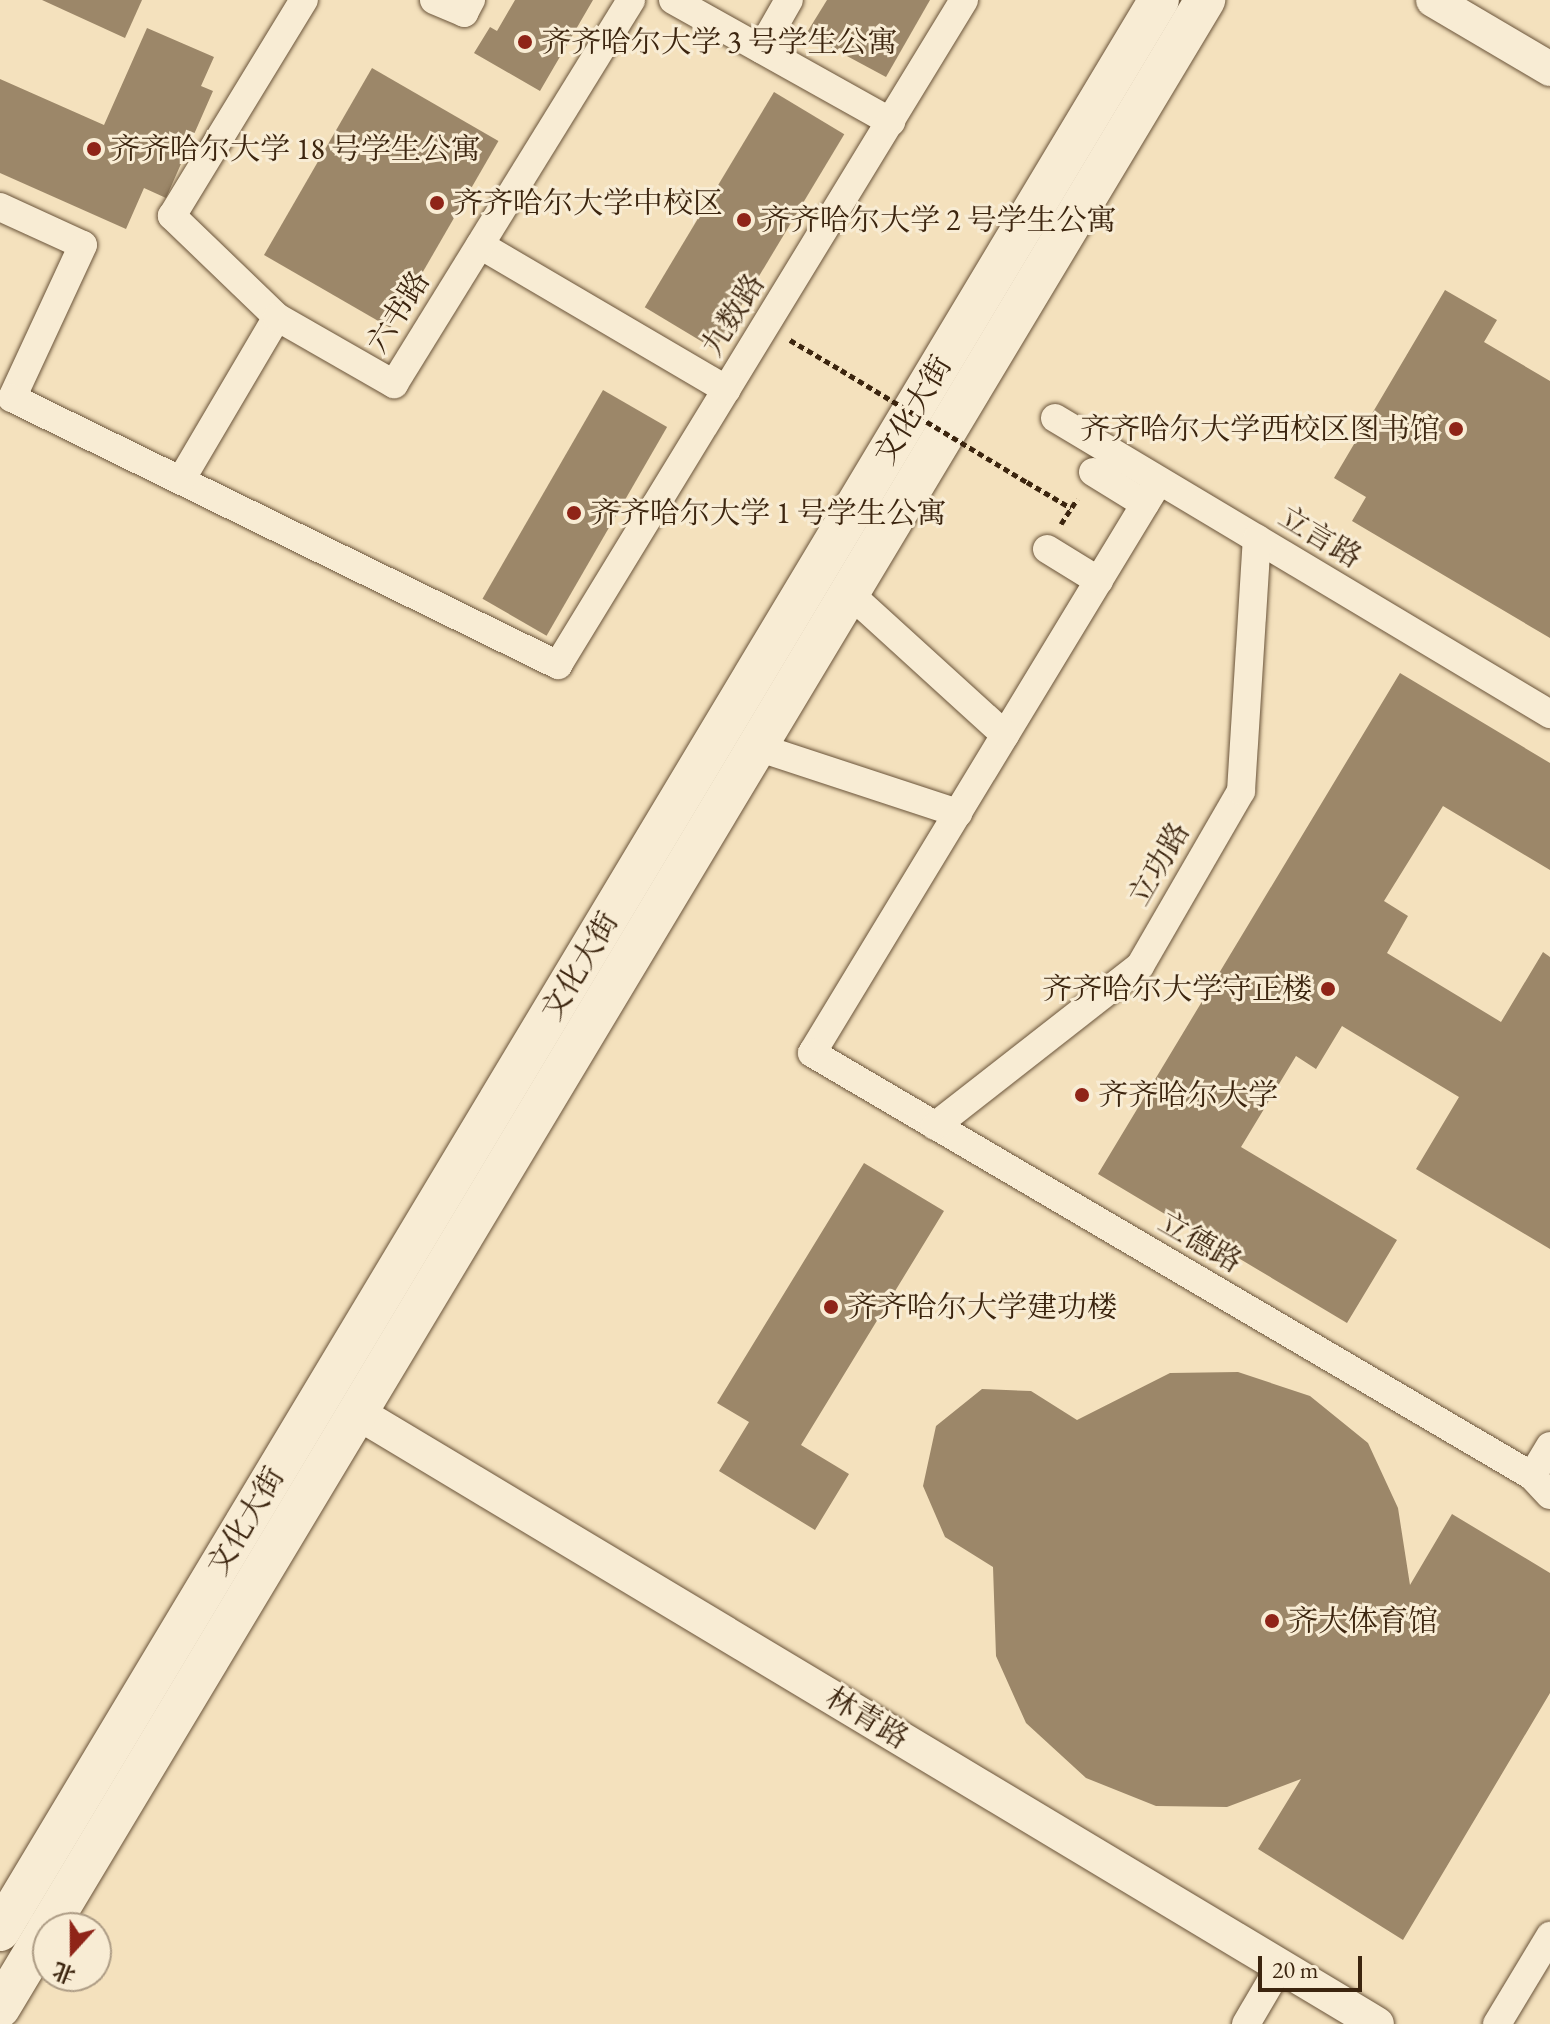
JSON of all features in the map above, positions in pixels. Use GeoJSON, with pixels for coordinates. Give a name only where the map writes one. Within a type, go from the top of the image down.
{"type":"FeatureCollection","features":[{"type":"Feature","properties":{"kind":"main road","name":"文化大街"},"geometry":{"type":"LineString","coordinates":[[0,1931],[1159,0]]}},
{"type":"Feature","properties":{"kind":"main road","name":"文化大街"},"geometry":{"type":"LineString","coordinates":[[58,1912],[1205,0]]}},
{"type":"Feature","properties":{"kind":"main road","name":"文化大街"},"geometry":{"type":"LineString","coordinates":[[0,2008],[32,1955]]}},
{"type":"Feature","properties":{"kind":"street"},"geometry":{"type":"LineString","coordinates":[[0,207],[83,245],[12,398],[181,480],[277,317],[172,216],[304,0]]}},
{"type":"Feature","properties":{"kind":"street"},"geometry":{"type":"LineString","coordinates":[[434,0],[464,13],[471,0]]}},
{"type":"Feature","properties":{"kind":"street","name":"六书路"},"geometry":{"type":"LineString","coordinates":[[277,317],[394,384],[631,0]]}},
{"type":"Feature","properties":{"kind":"street"},"geometry":{"type":"LineString","coordinates":[[673,0],[891,122]]}},
{"type":"Feature","properties":{"kind":"street"},"geometry":{"type":"LineString","coordinates":[[761,49],[789,0]]}},
{"type":"Feature","properties":{"kind":"street","name":"九数路"},"geometry":{"type":"LineString","coordinates":[[181,480],[558,665],[727,390],[755,370],[805,289],[891,122],[964,0]]}},
{"type":"Feature","properties":{"kind":"street"},"geometry":{"type":"LineString","coordinates":[[1433,0],[1550,69]]}},
{"type":"Feature","properties":{"kind":"street"},"geometry":{"type":"LineString","coordinates":[[480,245],[727,390]]}},
{"type":"Feature","properties":{"kind":"street","name":"立言路"},"geometry":{"type":"LineString","coordinates":[[1055,418],[1152,492],[1257,539],[1550,714]]}},
{"type":"Feature","properties":{"kind":"street"},"geometry":{"type":"LineString","coordinates":[[757,747],[958,813],[1152,492],[1093,472]]}},
{"type":"Feature","properties":{"kind":"street","name":"立功路"},"geometry":{"type":"LineString","coordinates":[[935,1126],[1140,966],[1241,791],[1257,539]]}},
{"type":"Feature","properties":{"kind":"street"},"geometry":{"type":"LineString","coordinates":[[1047,549],[1099,581]]}},
{"type":"Feature","properties":{"kind":"street"},"geometry":{"type":"LineString","coordinates":[[849,593],[1005,735]]}},
{"type":"Feature","properties":{"kind":"street","name":"立德路"},"geometry":{"type":"LineString","coordinates":[[958,813],[812,1053],[1541,1486]]}},
{"type":"Feature","properties":{"kind":"street","name":"林青路"},"geometry":{"type":"LineString","coordinates":[[358,1413],[1377,2024]]}},
{"type":"Feature","properties":{"kind":"street"},"geometry":{"type":"LineString","coordinates":[[1541,1486],[1550,1446]]}},
{"type":"Feature","properties":{"kind":"street"},"geometry":{"type":"LineString","coordinates":[[1497,2024],[1550,1936]]}},
{"type":"Feature","properties":{"kind":"street"},"geometry":{"type":"LineString","coordinates":[[1246,2024],[1280,1966]]}},
{"type":"Feature","properties":{"kind":"path"},"geometry":{"type":"LineString","coordinates":[[790,339],[1071,508]]}},
{"type":"Feature","properties":{"kind":"path"},"geometry":{"type":"LineString","coordinates":[[1047,549],[1093,472]]}},
{"type":"Feature","properties":{"kind":"building"},"geometry":{"type":"Polygon","coordinates":[[[42,0],[142,0],[125,38],[42,0]]]}},
{"type":"Feature","properties":{"kind":"building","name":"齐齐哈尔大学 3 号学生公寓"},"geometry":{"type":"Polygon","coordinates":[[[515,0],[593,0],[540,91],[474,53],[490,27],[497,31],[515,0]]]}},
{"type":"Feature","properties":{"kind":"building"},"geometry":{"type":"Polygon","coordinates":[[[827,0],[930,0],[886,77],[806,34],[827,0]]]}},
{"type":"Feature","properties":{"kind":"building","name":"齐齐哈尔大学 18 号学生公寓"},"geometry":{"type":"Polygon","coordinates":[[[147,28],[214,57],[201,86],[213,91],[166,198],[144,188],[126,229],[0,173],[0,79],[104,125],[147,28]]]}},
{"type":"Feature","properties":{"kind":"building"},"geometry":{"type":"Polygon","coordinates":[[[372,68],[498,141],[390,328],[264,255],[372,68]]]}},
{"type":"Feature","properties":{"kind":"building","name":"齐齐哈尔大学 2 号学生公寓"},"geometry":{"type":"Polygon","coordinates":[[[774,92],[844,134],[715,349],[645,307],[774,92]]]}},
{"type":"Feature","properties":{"kind":"building","name":"齐齐哈尔大学西校区图书馆"},"geometry":{"type":"Polygon","coordinates":[[[1445,290],[1497,320],[1484,342],[1550,381],[1550,638],[1352,521],[1366,497],[1334,478],[1445,290]]]}},
{"type":"Feature","properties":{"kind":"building","name":"齐齐哈尔大学 1 号学生公寓"},"geometry":{"type":"Polygon","coordinates":[[[603,390],[667,427],[547,636],[483,599],[603,390]]]}},
{"type":"Feature","properties":{"kind":"building","name":"齐齐哈尔大学守正楼"},"geometry":{"type":"Polygon","coordinates":[[[1400,673],[1550,763],[1550,870],[1443,806],[1384,901],[1408,916],[1387,953],[1501,1022],[1543,952],[1550,957],[1550,1249],[1416,1169],[1459,1097],[1342,1026],[1316,1069],[1296,1056],[1241,1147],[1397,1240],[1347,1323],[1098,1174],[1400,673]]]}},
{"type":"Feature","properties":{"kind":"building","name":"齐齐哈尔大学建功楼"},"geometry":{"type":"Polygon","coordinates":[[[864,1163],[944,1211],[801,1445],[849,1474],[815,1530],[719,1471],[749,1422],[717,1403],[864,1163]]]}},
{"type":"Feature","properties":{"kind":"building","name":"齐大体育馆"},"geometry":{"type":"Polygon","coordinates":[[[1238,1372],[1310,1396],[1368,1443],[1398,1508],[1410,1585],[1452,1514],[1550,1573],[1550,1693],[1403,1940],[1258,1849],[1301,1779],[1227,1807],[1156,1806],[1086,1778],[1026,1723],[996,1656],[993,1567],[945,1537],[923,1486],[936,1426],[982,1389],[1031,1391],[1077,1420],[1170,1373],[1238,1372]]]}},
{"type":"Feature","properties":{"kind":"place","name":"齐齐哈尔大学 3 号学生公寓"},"geometry":{"type":"Point","coordinates":[525,42]}},
{"type":"Feature","properties":{"kind":"place","name":"齐齐哈尔大学 18 号学生公寓"},"geometry":{"type":"Point","coordinates":[94,149]}},
{"type":"Feature","properties":{"kind":"place","name":"齐齐哈尔大学中校区"},"geometry":{"type":"Point","coordinates":[437,203]}},
{"type":"Feature","properties":{"kind":"place","name":"齐齐哈尔大学 2 号学生公寓"},"geometry":{"type":"Point","coordinates":[744,220]}},
{"type":"Feature","properties":{"kind":"place","name":"齐齐哈尔大学西校区图书馆"},"geometry":{"type":"Point","coordinates":[1456,429]}},
{"type":"Feature","properties":{"kind":"place","name":"齐齐哈尔大学 1 号学生公寓"},"geometry":{"type":"Point","coordinates":[574,513]}},
{"type":"Feature","properties":{"kind":"place","name":"齐齐哈尔大学守正楼"},"geometry":{"type":"Point","coordinates":[1328,989]}},
{"type":"Feature","properties":{"kind":"place","name":"齐齐哈尔大学"},"geometry":{"type":"Point","coordinates":[1082,1095]}},
{"type":"Feature","properties":{"kind":"place","name":"齐齐哈尔大学建功楼"},"geometry":{"type":"Point","coordinates":[831,1307]}},
{"type":"Feature","properties":{"kind":"place","name":"齐大体育馆"},"geometry":{"type":"Point","coordinates":[1272,1621]}}]}
